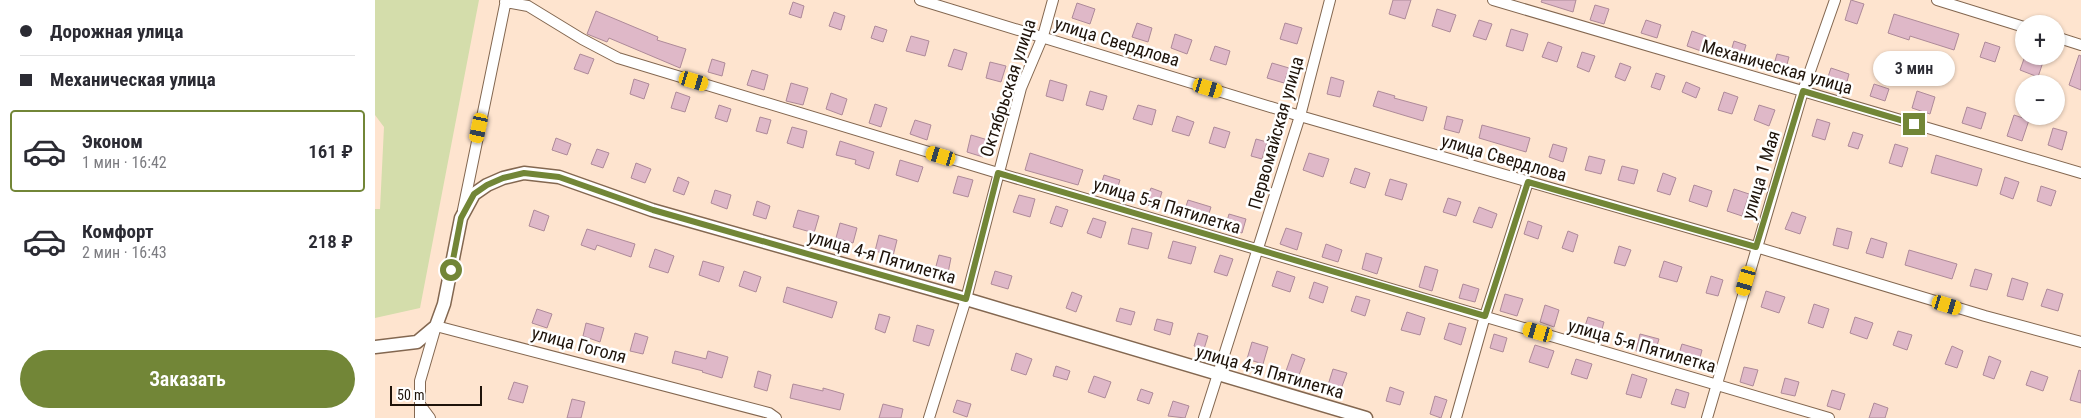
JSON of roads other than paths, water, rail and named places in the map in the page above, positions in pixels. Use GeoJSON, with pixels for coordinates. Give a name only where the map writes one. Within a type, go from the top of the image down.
{"type":"FeatureCollection","features":[{"type":"Feature","properties":{"kind":"street","name":"улица Свердлова"},"geometry":{"type":"LineString","coordinates":[[920,0],[1300,116],[1756,247],[1985,316],[2081,342]]}},
{"type":"Feature","properties":{"kind":"street","name":"Октябрьская улица"},"geometry":{"type":"LineString","coordinates":[[929,418],[966,299],[1021,88],[1043,36],[1053,0]]}},
{"type":"Feature","properties":{"kind":"street","name":"Первомайская улица"},"geometry":{"type":"LineString","coordinates":[[1204,418],[1300,116],[1331,0]]}},
{"type":"Feature","properties":{"kind":"street","name":"Механическая улица"},"geometry":{"type":"LineString","coordinates":[[1493,0],[2081,173]]}},
{"type":"Feature","properties":{"kind":"street","name":"улица 1 Мая"},"geometry":{"type":"LineString","coordinates":[[1707,418],[1803,91],[1835,0]]}},
{"type":"Feature","properties":{"kind":"street"},"geometry":{"type":"LineString","coordinates":[[1937,0],[2015,24]]}},
{"type":"Feature","properties":{"kind":"street"},"geometry":{"type":"LineString","coordinates":[[461,218],[506,1]]}},
{"type":"Feature","properties":{"kind":"street","name":"улица 5-я Пятилетка"},"geometry":{"type":"LineString","coordinates":[[506,1],[528,6],[582,39],[618,58],[998,173],[1829,418]]}},
{"type":"Feature","properties":{"kind":"street"},"geometry":{"type":"LineString","coordinates":[[2065,40],[2081,45]]}},
{"type":"Feature","properties":{"kind":"street","name":"улица 4-я Пятилетка"},"geometry":{"type":"LineString","coordinates":[[436,326],[444,304],[461,218],[474,194],[487,185],[503,178],[524,173],[559,177],[653,210],[966,299],[1366,418]]}},
{"type":"Feature","properties":{"kind":"street"},"geometry":{"type":"LineString","coordinates":[[1456,418],[1485,316],[1528,182]]}},
{"type":"Feature","properties":{"kind":"street"},"geometry":{"type":"LineString","coordinates":[[375,347],[417,342],[436,326]]}},
{"type":"Feature","properties":{"kind":"street"},"geometry":{"type":"LineString","coordinates":[[420,418],[421,381],[436,326]]}},
{"type":"Feature","properties":{"kind":"street","name":"улица Гоголя"},"geometry":{"type":"LineString","coordinates":[[436,326],[769,413],[776,418]]}},
{"type":"Feature","properties":{"kind":"street"},"geometry":{"type":"LineString","coordinates":[[421,406],[430,418]]}}]}
